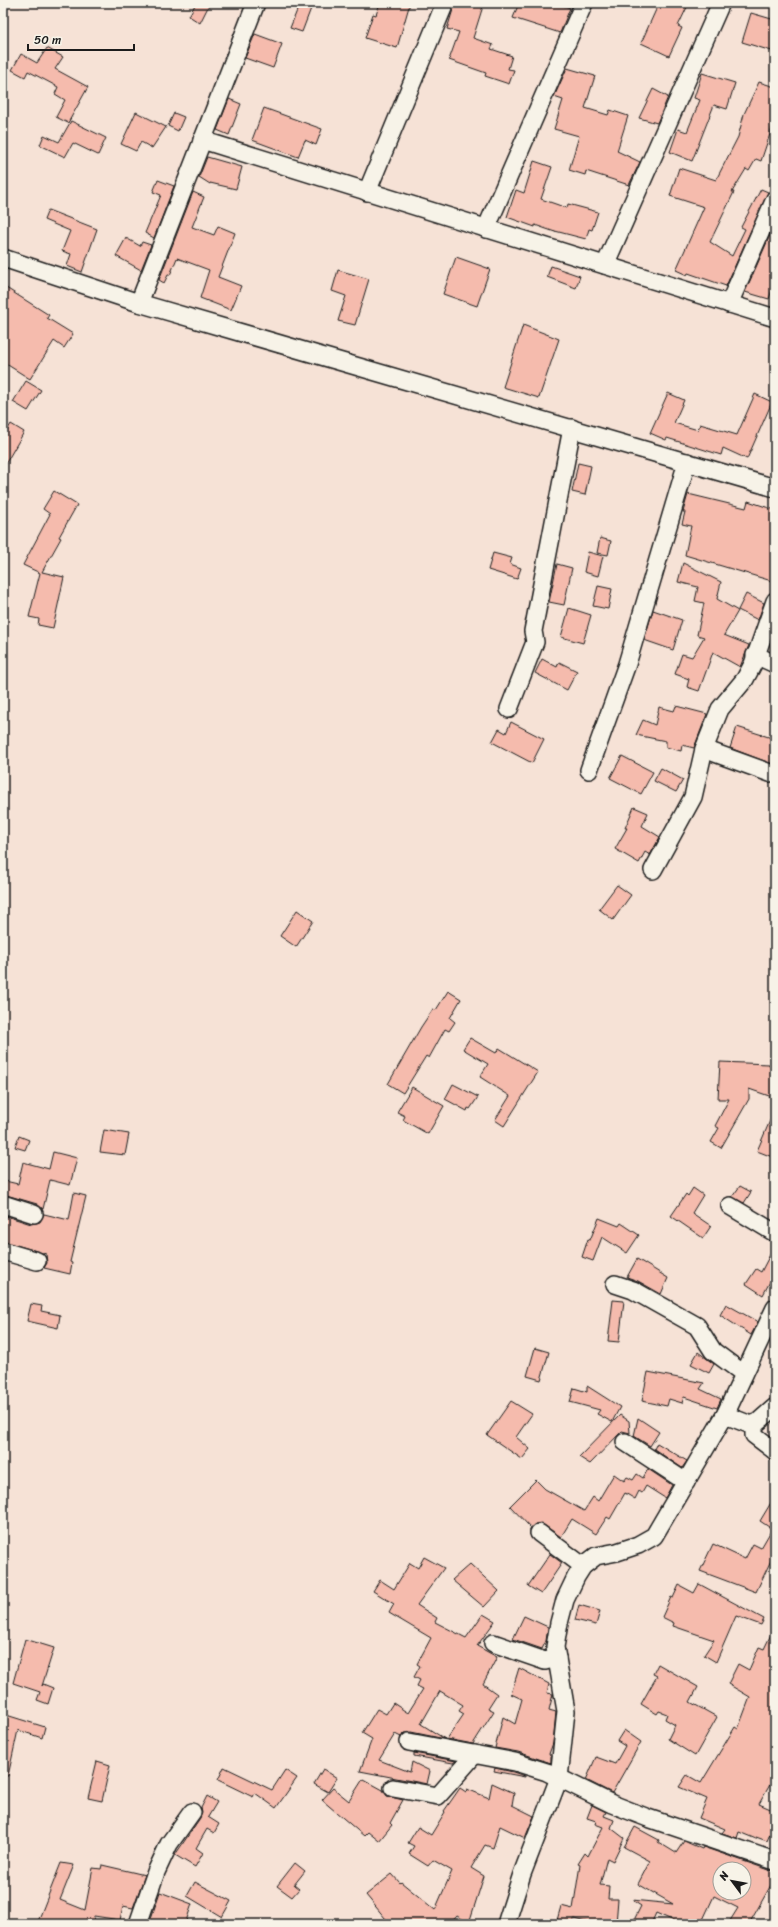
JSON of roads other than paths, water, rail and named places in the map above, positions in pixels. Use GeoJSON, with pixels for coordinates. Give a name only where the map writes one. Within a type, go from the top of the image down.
{"type":"FeatureCollection","features":[{"type":"Feature","properties":{"kind":"street"},"geometry":{"type":"LineString","coordinates":[[139,303],[256,3]]}},
{"type":"Feature","properties":{"kind":"street"},"geometry":{"type":"LineString","coordinates":[[367,192],[445,3]]}},
{"type":"Feature","properties":{"kind":"street"},"geometry":{"type":"LineString","coordinates":[[486,228],[584,3]]}},
{"type":"Feature","properties":{"kind":"street"},"geometry":{"type":"LineString","coordinates":[[605,265],[721,3]]}},
{"type":"Feature","properties":{"kind":"street"},"geometry":{"type":"LineString","coordinates":[[202,140],[775,318]]}},
{"type":"Feature","properties":{"kind":"street"},"geometry":{"type":"LineString","coordinates":[[728,304],[775,199]]}},
{"type":"Feature","properties":{"kind":"street"},"geometry":{"type":"LineString","coordinates":[[3,258],[139,303],[775,488]]}},
{"type":"Feature","properties":{"kind":"street"},"geometry":{"type":"LineString","coordinates":[[509,709],[535,642],[533,631],[572,428]]}},
{"type":"Feature","properties":{"kind":"street"},"geometry":{"type":"LineString","coordinates":[[589,770],[627,664],[687,462]]}},
{"type":"Feature","properties":{"kind":"street"},"geometry":{"type":"LineString","coordinates":[[653,870],[693,797],[704,749],[720,709],[745,679],[753,664],[775,601]]}},
{"type":"Feature","properties":{"kind":"street"},"geometry":{"type":"LineString","coordinates":[[755,655],[775,664]]}},
{"type":"Feature","properties":{"kind":"street"},"geometry":{"type":"LineString","coordinates":[[704,749],[770,773]]}},
{"type":"Feature","properties":{"kind":"street"},"geometry":{"type":"LineString","coordinates":[[3,1204],[34,1214]]}},
{"type":"Feature","properties":{"kind":"street"},"geometry":{"type":"LineString","coordinates":[[730,1206],[775,1234]]}},
{"type":"Feature","properties":{"kind":"street"},"geometry":{"type":"LineString","coordinates":[[3,1251],[37,1261]]}},
{"type":"Feature","properties":{"kind":"street"},"geometry":{"type":"LineString","coordinates":[[615,1284],[633,1290],[697,1326],[713,1351],[744,1374]]}},
{"type":"Feature","properties":{"kind":"street"},"geometry":{"type":"LineString","coordinates":[[506,1924],[522,1874],[559,1778],[566,1710],[555,1647],[565,1600],[583,1566],[596,1556],[638,1545],[654,1536],[725,1415],[775,1308]]}},
{"type":"Feature","properties":{"kind":"street"},"geometry":{"type":"LineString","coordinates":[[725,1415],[751,1425],[775,1407]]}},
{"type":"Feature","properties":{"kind":"street"},"geometry":{"type":"LineString","coordinates":[[754,1424],[754,1435],[775,1452]]}},
{"type":"Feature","properties":{"kind":"street"},"geometry":{"type":"LineString","coordinates":[[624,1442],[686,1482]]}},
{"type":"Feature","properties":{"kind":"street"},"geometry":{"type":"LineString","coordinates":[[539,1533],[583,1566]]}},
{"type":"Feature","properties":{"kind":"street"},"geometry":{"type":"LineString","coordinates":[[493,1643],[545,1661],[557,1658]]}},
{"type":"Feature","properties":{"kind":"street"},"geometry":{"type":"LineString","coordinates":[[409,1742],[515,1762],[559,1778],[587,1792],[648,1818],[775,1861]]}},
{"type":"Feature","properties":{"kind":"street"},"geometry":{"type":"LineString","coordinates":[[393,1788],[438,1796],[474,1754]]}},
{"type":"Feature","properties":{"kind":"street"},"geometry":{"type":"LineString","coordinates":[[138,1924],[156,1872],[169,1844],[192,1812]]}}]}
